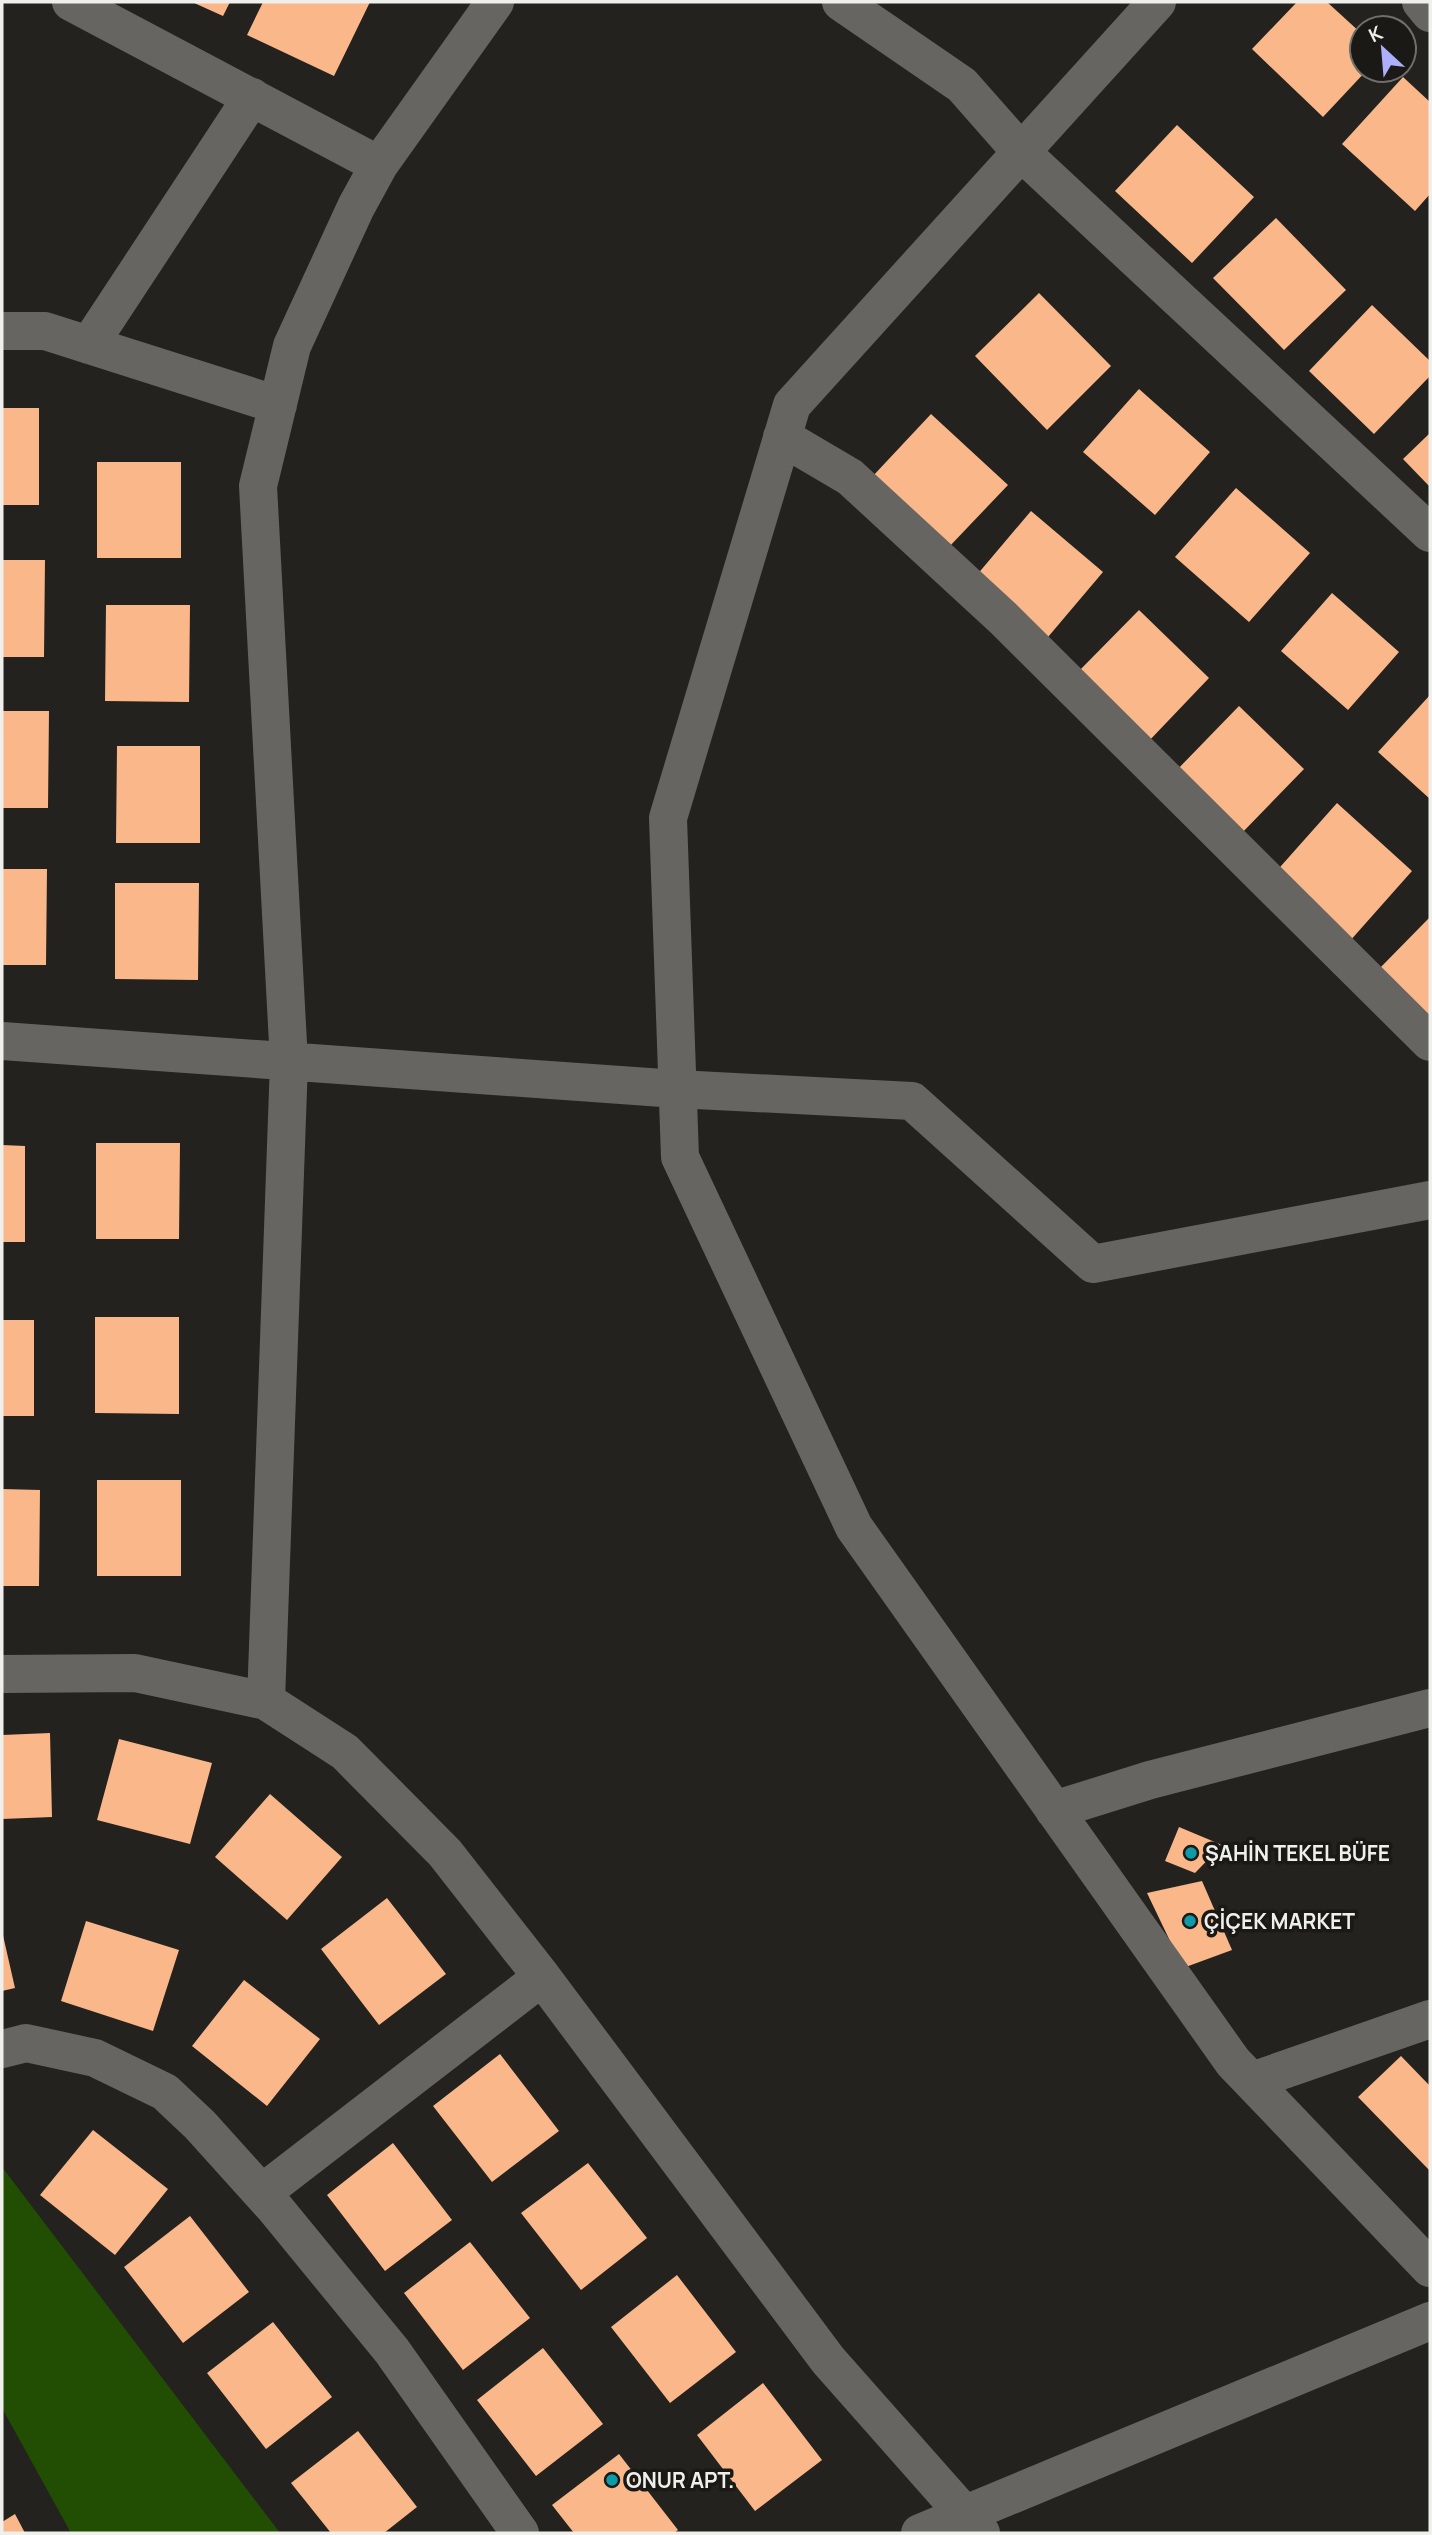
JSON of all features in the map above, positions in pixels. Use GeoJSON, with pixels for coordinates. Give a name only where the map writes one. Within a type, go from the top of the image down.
{"type":"FeatureCollection","features":[{"type":"Feature","properties":{"kind":"street"},"geometry":{"type":"LineString","coordinates":[[71,2],[379,165]]}},
{"type":"Feature","properties":{"kind":"street"},"geometry":{"type":"LineString","coordinates":[[266,1701],[289,1062],[258,486],[292,346],[356,208],[379,165],[495,2]]}},
{"type":"Feature","properties":{"kind":"street"},"geometry":{"type":"LineString","coordinates":[[841,2],[962,85],[1021,152],[1430,533]]}},
{"type":"Feature","properties":{"kind":"street"},"geometry":{"type":"LineString","coordinates":[[1157,2],[792,405],[668,818],[680,1157],[854,1527],[1233,2062],[1430,2269]]}},
{"type":"Feature","properties":{"kind":"street"},"geometry":{"type":"LineString","coordinates":[[1421,2],[1430,13]]}},
{"type":"Feature","properties":{"kind":"street"},"geometry":{"type":"LineString","coordinates":[[89,345],[252,97]]}},
{"type":"Feature","properties":{"kind":"street"},"geometry":{"type":"LineString","coordinates":[[2,331],[45,331],[278,405]]}},
{"type":"Feature","properties":{"kind":"street"},"geometry":{"type":"LineString","coordinates":[[782,437],[850,477],[1003,618],[1430,1042]]}},
{"type":"Feature","properties":{"kind":"street"},"geometry":{"type":"LineString","coordinates":[[2,1041],[677,1089],[912,1101],[1093,1264],[1430,1200]]}},
{"type":"Feature","properties":{"kind":"street"},"geometry":{"type":"LineString","coordinates":[[2,1674],[135,1673],[266,1701],[345,1752],[445,1853],[542,1977],[828,2360],[973,2524]]}},
{"type":"Feature","properties":{"kind":"street"},"geometry":{"type":"LineString","coordinates":[[1054,1810],[1150,1780],[1430,1708]]}},
{"type":"Feature","properties":{"kind":"street"},"geometry":{"type":"LineString","coordinates":[[262,2193],[542,1977]]}},
{"type":"Feature","properties":{"kind":"street"},"geometry":{"type":"LineString","coordinates":[[1252,2081],[1430,2019]]}},
{"type":"Feature","properties":{"kind":"street"},"geometry":{"type":"LineString","coordinates":[[2,2049],[26,2043],[95,2058],[165,2092],[200,2125],[262,2193],[392,2351],[520,2533]]}},
{"type":"Feature","properties":{"kind":"street"},"geometry":{"type":"LineString","coordinates":[[920,2533],[973,2524],[1430,2321]]}},
{"type":"Feature","properties":{"kind":"green space"},"geometry":{"type":"Polygon","coordinates":[[[2,2167],[280,2533],[71,2533],[2,2408],[2,2167]]]}},
{"type":"Feature","properties":{"kind":"building"},"geometry":{"type":"Polygon","coordinates":[[[192,2],[230,2],[223,16],[192,2]]]}},
{"type":"Feature","properties":{"kind":"building"},"geometry":{"type":"Polygon","coordinates":[[[263,2],[370,2],[334,76],[247,35],[263,2]]]}},
{"type":"Feature","properties":{"kind":"building"},"geometry":{"type":"Polygon","coordinates":[[[1297,2],[1327,2],[1348,21],[1348,84],[1354,84],[1323,117],[1252,49],[1297,2]]]}},
{"type":"Feature","properties":{"kind":"building"},"geometry":{"type":"Polygon","coordinates":[[[1397,84],[1411,84],[1430,102],[1430,194],[1415,211],[1342,144],[1397,84]]]}},
{"type":"Feature","properties":{"kind":"building"},"geometry":{"type":"Polygon","coordinates":[[[1177,125],[1254,197],[1192,263],[1115,191],[1177,125]]]}},
{"type":"Feature","properties":{"kind":"building"},"geometry":{"type":"Polygon","coordinates":[[[1276,218],[1346,290],[1284,350],[1213,278],[1276,218]]]}},
{"type":"Feature","properties":{"kind":"building"},"geometry":{"type":"Polygon","coordinates":[[[1039,293],[1111,366],[1047,430],[975,356],[1039,293]]]}},
{"type":"Feature","properties":{"kind":"building"},"geometry":{"type":"Polygon","coordinates":[[[1372,305],[1430,361],[1430,376],[1374,434],[1309,371],[1372,305]]]}},
{"type":"Feature","properties":{"kind":"building"},"geometry":{"type":"Polygon","coordinates":[[[1139,389],[1210,452],[1155,515],[1083,452],[1139,389]]]}},
{"type":"Feature","properties":{"kind":"building"},"geometry":{"type":"Polygon","coordinates":[[[2,408],[39,408],[39,505],[2,505],[2,408]]]}},
{"type":"Feature","properties":{"kind":"building"},"geometry":{"type":"Polygon","coordinates":[[[931,414],[1008,485],[948,548],[872,477],[931,414]]]}},
{"type":"Feature","properties":{"kind":"building"},"geometry":{"type":"Polygon","coordinates":[[[1430,433],[1430,487],[1403,459],[1430,433]]]}},
{"type":"Feature","properties":{"kind":"building"},"geometry":{"type":"Polygon","coordinates":[[[97,462],[181,462],[181,558],[97,558],[97,462]]]}},
{"type":"Feature","properties":{"kind":"building"},"geometry":{"type":"Polygon","coordinates":[[[1236,488],[1310,553],[1249,622],[1175,557],[1236,488]]]}},
{"type":"Feature","properties":{"kind":"building"},"geometry":{"type":"Polygon","coordinates":[[[1031,511],[1103,572],[1048,637],[976,576],[1031,511]]]}},
{"type":"Feature","properties":{"kind":"building"},"geometry":{"type":"Polygon","coordinates":[[[2,560],[45,560],[44,657],[2,657],[2,560]]]}},
{"type":"Feature","properties":{"kind":"building"},"geometry":{"type":"Polygon","coordinates":[[[1332,593],[1399,652],[1348,710],[1281,651],[1332,593]]]}},
{"type":"Feature","properties":{"kind":"building"},"geometry":{"type":"Polygon","coordinates":[[[106,605],[190,605],[189,702],[105,701],[106,605]]]}},
{"type":"Feature","properties":{"kind":"building"},"geometry":{"type":"Polygon","coordinates":[[[1139,610],[1209,678],[1147,743],[1076,674],[1139,610]]]}},
{"type":"Feature","properties":{"kind":"building"},"geometry":{"type":"Polygon","coordinates":[[[1430,695],[1430,799],[1378,752],[1430,695]]]}},
{"type":"Feature","properties":{"kind":"building"},"geometry":{"type":"Polygon","coordinates":[[[1239,706],[1304,769],[1238,837],[1173,774],[1239,706]]]}},
{"type":"Feature","properties":{"kind":"building"},"geometry":{"type":"Polygon","coordinates":[[[2,711],[49,711],[48,808],[2,808],[2,711]]]}},
{"type":"Feature","properties":{"kind":"building"},"geometry":{"type":"Polygon","coordinates":[[[117,746],[200,746],[200,843],[116,843],[117,746]]]}},
{"type":"Feature","properties":{"kind":"building"},"geometry":{"type":"Polygon","coordinates":[[[1337,803],[1412,871],[1349,942],[1273,875],[1337,803]]]}},
{"type":"Feature","properties":{"kind":"building"},"geometry":{"type":"Polygon","coordinates":[[[2,869],[47,869],[46,965],[2,965],[2,869]]]}},
{"type":"Feature","properties":{"kind":"building"},"geometry":{"type":"Polygon","coordinates":[[[115,883],[199,883],[198,980],[115,979],[115,883]]]}},
{"type":"Feature","properties":{"kind":"building"},"geometry":{"type":"Polygon","coordinates":[[[1430,917],[1430,1022],[1378,970],[1430,917]]]}},
{"type":"Feature","properties":{"kind":"building"},"geometry":{"type":"Polygon","coordinates":[[[96,1143],[180,1143],[179,1239],[96,1239],[96,1143]]]}},
{"type":"Feature","properties":{"kind":"building"},"geometry":{"type":"Polygon","coordinates":[[[2,1145],[25,1146],[25,1242],[2,1242],[2,1145]]]}},
{"type":"Feature","properties":{"kind":"building"},"geometry":{"type":"Polygon","coordinates":[[[95,1317],[179,1317],[179,1414],[95,1413],[95,1317]]]}},
{"type":"Feature","properties":{"kind":"building"},"geometry":{"type":"Polygon","coordinates":[[[2,1320],[34,1320],[34,1416],[2,1416],[2,1320]]]}},
{"type":"Feature","properties":{"kind":"building"},"geometry":{"type":"Polygon","coordinates":[[[97,1480],[181,1480],[181,1576],[97,1576],[97,1480]]]}},
{"type":"Feature","properties":{"kind":"building"},"geometry":{"type":"Polygon","coordinates":[[[2,1489],[40,1490],[39,1586],[2,1586],[2,1489]]]}},
{"type":"Feature","properties":{"kind":"building"},"geometry":{"type":"Polygon","coordinates":[[[50,1733],[52,1817],[2,1819],[2,1735],[50,1733]]]}},
{"type":"Feature","properties":{"kind":"building"},"geometry":{"type":"Polygon","coordinates":[[[119,1739],[212,1763],[190,1844],[97,1820],[119,1739]]]}},
{"type":"Feature","properties":{"kind":"building"},"geometry":{"type":"Polygon","coordinates":[[[270,1794],[342,1857],[287,1920],[215,1857],[270,1794]]]}},
{"type":"Feature","properties":{"kind":"building","name":"ŞAHİN TEKEL BÜFE"},"geometry":{"type":"Polygon","coordinates":[[[1179,1827],[1222,1845],[1195,1873],[1165,1861],[1179,1827]]]}},
{"type":"Feature","properties":{"kind":"building","name":"ÇİÇEK MARKET"},"geometry":{"type":"Polygon","coordinates":[[[1202,1881],[1232,1950],[1183,1968],[1147,1893],[1202,1881]]]}},
{"type":"Feature","properties":{"kind":"building"},"geometry":{"type":"Polygon","coordinates":[[[387,1898],[446,1974],[379,2025],[321,1949],[387,1898]]]}},
{"type":"Feature","properties":{"kind":"building"},"geometry":{"type":"Polygon","coordinates":[[[86,1921],[179,1950],[153,2031],[61,2001],[86,1921]]]}},
{"type":"Feature","properties":{"kind":"building"},"geometry":{"type":"Polygon","coordinates":[[[2,1931],[15,1988],[2,1991],[2,1931]]]}},
{"type":"Feature","properties":{"kind":"building"},"geometry":{"type":"Polygon","coordinates":[[[244,1980],[320,2039],[267,2106],[192,2046],[244,1980]]]}},
{"type":"Feature","properties":{"kind":"building"},"geometry":{"type":"Polygon","coordinates":[[[500,2054],[559,2131],[492,2182],[433,2106],[500,2054]]]}},
{"type":"Feature","properties":{"kind":"building"},"geometry":{"type":"Polygon","coordinates":[[[1401,2056],[1430,2086],[1430,2171],[1358,2097],[1401,2056]]]}},
{"type":"Feature","properties":{"kind":"building"},"geometry":{"type":"Polygon","coordinates":[[[93,2130],[168,2189],[115,2255],[40,2195],[93,2130]]]}},
{"type":"Feature","properties":{"kind":"building"},"geometry":{"type":"Polygon","coordinates":[[[393,2143],[452,2220],[385,2271],[327,2195],[393,2143]]]}},
{"type":"Feature","properties":{"kind":"building"},"geometry":{"type":"Polygon","coordinates":[[[588,2163],[647,2238],[581,2290],[521,2213],[588,2163]]]}},
{"type":"Feature","properties":{"kind":"building"},"geometry":{"type":"Polygon","coordinates":[[[190,2216],[249,2292],[183,2343],[124,2267],[190,2216]]]}},
{"type":"Feature","properties":{"kind":"building"},"geometry":{"type":"Polygon","coordinates":[[[470,2242],[530,2318],[463,2370],[404,2293],[470,2242]]]}},
{"type":"Feature","properties":{"kind":"building"},"geometry":{"type":"Polygon","coordinates":[[[677,2275],[736,2352],[670,2403],[611,2327],[677,2275]]]}},
{"type":"Feature","properties":{"kind":"building"},"geometry":{"type":"Polygon","coordinates":[[[273,2322],[332,2397],[266,2449],[207,2373],[273,2322]]]}},
{"type":"Feature","properties":{"kind":"building"},"geometry":{"type":"Polygon","coordinates":[[[543,2348],[603,2424],[536,2476],[477,2400],[543,2348]]]}},
{"type":"Feature","properties":{"kind":"building"},"geometry":{"type":"Polygon","coordinates":[[[763,2383],[822,2460],[755,2511],[697,2435],[763,2383]]]}},
{"type":"Feature","properties":{"kind":"building"},"geometry":{"type":"Polygon","coordinates":[[[358,2431],[417,2507],[384,2533],[331,2533],[291,2483],[358,2431]]]}},
{"type":"Feature","properties":{"kind":"building","name":"ONUR APT."},"geometry":{"type":"Polygon","coordinates":[[[619,2454],[678,2530],[674,2533],[574,2533],[552,2505],[619,2454]]]}},
{"type":"Feature","properties":{"kind":"building"},"geometry":{"type":"Polygon","coordinates":[[[15,2514],[25,2533],[2,2533],[2,2522],[15,2514]]]}},
{"type":"Feature","properties":{"kind":"place","name":"ŞAHİN TEKEL BÜFE"},"geometry":{"type":"Point","coordinates":[1191,1853]}},
{"type":"Feature","properties":{"kind":"place","name":"ÇİÇEK MARKET"},"geometry":{"type":"Point","coordinates":[1190,1921]}},
{"type":"Feature","properties":{"kind":"place","name":"ONUR APT."},"geometry":{"type":"Point","coordinates":[612,2480]}}]}
